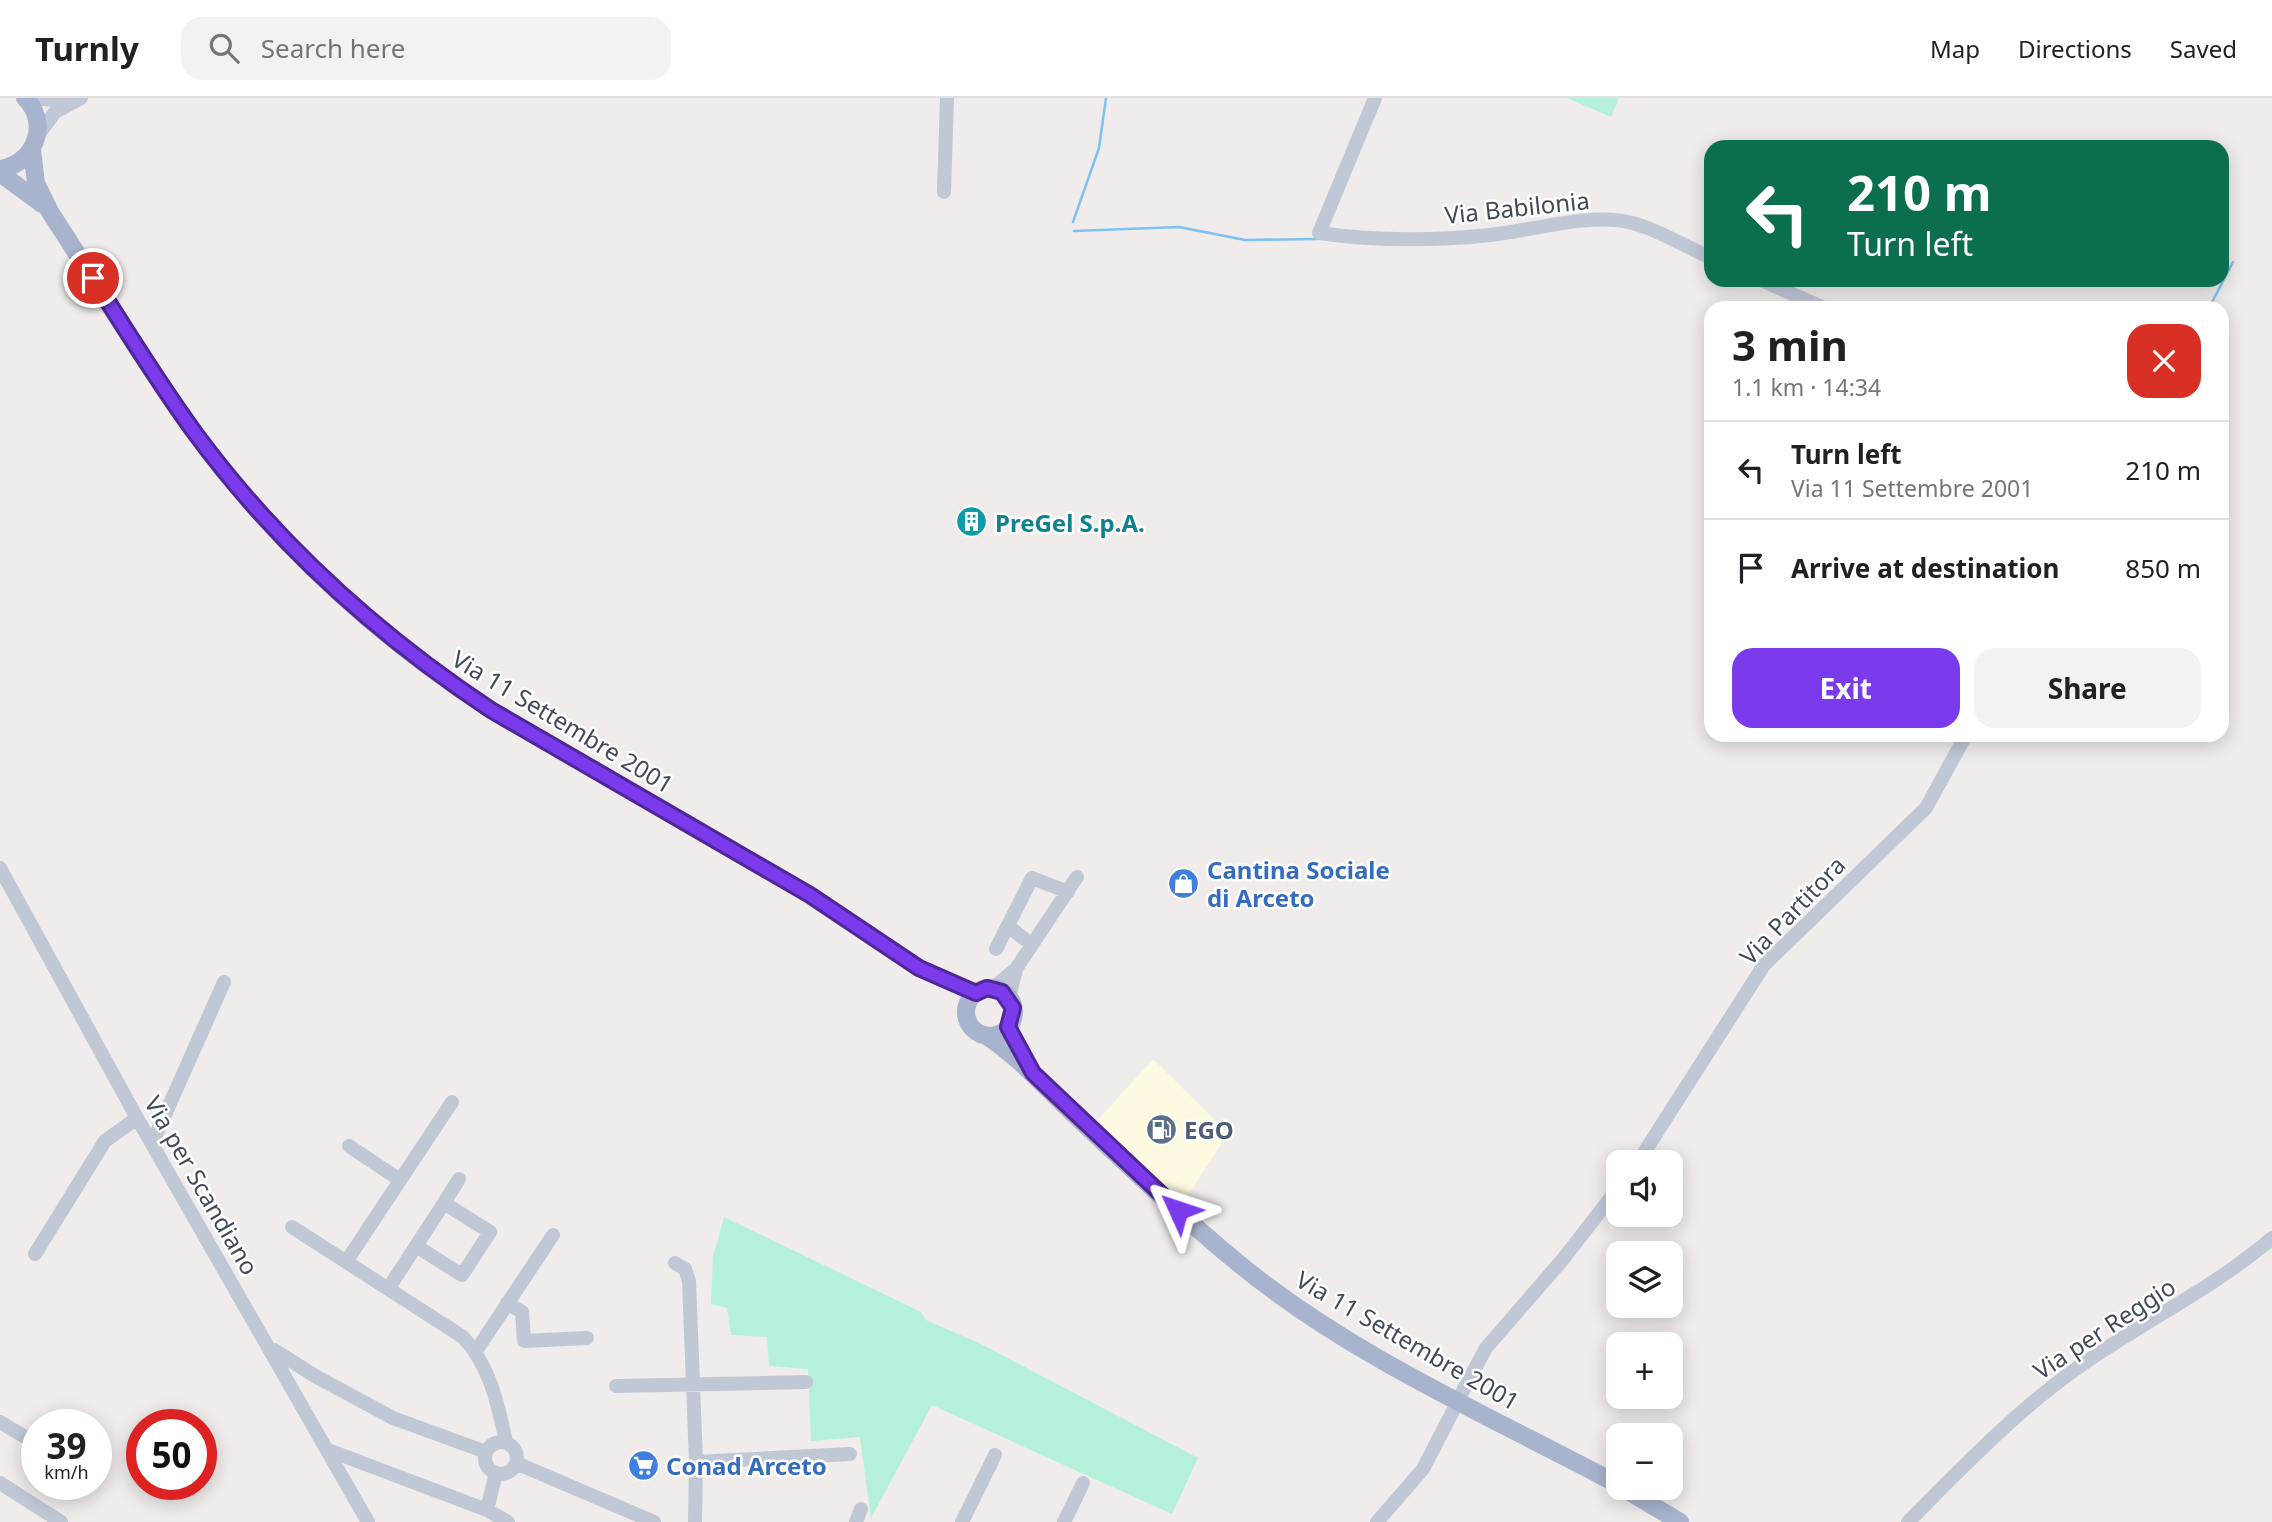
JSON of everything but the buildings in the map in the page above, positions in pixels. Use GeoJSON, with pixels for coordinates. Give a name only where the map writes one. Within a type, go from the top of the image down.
{"type":"FeatureCollection","features":[{"type":"Feature","properties":{"kind":"main road","name":"Via 11 Settembre 2001"},"geometry":{"type":"LineString","coordinates":[[25,98],[35,111],[36,183],[50,212],[195,432],[280,535],[340,594],[446,681],[491,710],[810,895],[930,974],[954,992],[966,1009],[968,1023],[1033,1073],[1090,1129],[1247,1270],[1354,1343],[1456,1405],[1606,1479]]}},
{"type":"Feature","properties":{"kind":"main road","name":"Via 11 Settembre 2001"},"geometry":{"type":"LineString","coordinates":[[35,142],[22,161],[0,171],[50,212]]}},
{"type":"Feature","properties":{"kind":"main road","name":"Via 11 Settembre 2001"},"geometry":{"type":"LineString","coordinates":[[930,974],[993,993]]}},
{"type":"Feature","properties":{"kind":"main road"},"geometry":{"type":"LineString","coordinates":[[966,1009],[993,993],[1014,1014],[1008,1027],[999,1034],[985,1035]]}},
{"type":"Feature","properties":{"kind":"main road","name":"Via 11 Settembre 2001"},"geometry":{"type":"LineString","coordinates":[[1008,1027],[1033,1073]]}},
{"type":"Feature","properties":{"kind":"main road","name":"Via 11 Settembre 2001"},"geometry":{"type":"LineString","coordinates":[[1644,1500],[1680,1522]]}},
{"type":"Feature","properties":{"kind":"street"},"geometry":{"type":"LineString","coordinates":[[36,98],[76,100]]}},
{"type":"Feature","properties":{"kind":"street"},"geometry":{"type":"LineString","coordinates":[[944,192],[947,98]]}},
{"type":"Feature","properties":{"kind":"street","name":"Via Babilonia"},"geometry":{"type":"LineString","coordinates":[[1375,98],[1319,233],[1410,239],[1490,235],[1556,225],[1613,221],[1629,222],[1704,255]]}},
{"type":"Feature","properties":{"kind":"street"},"geometry":{"type":"LineString","coordinates":[[35,142],[55,111],[76,100]]}},
{"type":"Feature","properties":{"kind":"street"},"geometry":{"type":"LineString","coordinates":[[1777,287],[1808,301]]}},
{"type":"Feature","properties":{"kind":"street","name":"Via Partitora"},"geometry":{"type":"LineString","coordinates":[[1646,1150],[1764,965],[1926,808],[1962,742]]}},
{"type":"Feature","properties":{"kind":"street","name":"Via per Scandiano"},"geometry":{"type":"LineString","coordinates":[[0,868],[137,1118],[368,1522]]}},
{"type":"Feature","properties":{"kind":"street"},"geometry":{"type":"LineString","coordinates":[[993,993],[1016,969],[1077,877]]}},
{"type":"Feature","properties":{"kind":"street"},"geometry":{"type":"LineString","coordinates":[[996,949],[1032,878],[1068,892]]}},
{"type":"Feature","properties":{"kind":"street"},"geometry":{"type":"LineString","coordinates":[[1009,927],[1031,944]]}},
{"type":"Feature","properties":{"kind":"street"},"geometry":{"type":"LineString","coordinates":[[152,1144],[224,982]]}},
{"type":"Feature","properties":{"kind":"street"},"geometry":{"type":"LineString","coordinates":[[346,1262],[452,1102]]}},
{"type":"Feature","properties":{"kind":"street"},"geometry":{"type":"LineString","coordinates":[[35,1254],[105,1141],[137,1118]]}},
{"type":"Feature","properties":{"kind":"street"},"geometry":{"type":"LineString","coordinates":[[349,1146],[400,1180]]}},
{"type":"Feature","properties":{"kind":"street"},"geometry":{"type":"LineString","coordinates":[[388,1289],[459,1178]]}},
{"type":"Feature","properties":{"kind":"street"},"geometry":{"type":"LineString","coordinates":[[416,1246],[463,1275],[490,1232],[444,1202]]}},
{"type":"Feature","properties":{"kind":"street"},"geometry":{"type":"LineString","coordinates":[[1377,1522],[1423,1469],[1486,1348],[1564,1258],[1606,1204]]}},
{"type":"Feature","properties":{"kind":"street"},"geometry":{"type":"LineString","coordinates":[[292,1227],[463,1337],[476,1351],[497,1401],[506,1442],[516,1453],[516,1463],[510,1471],[496,1473]]}},
{"type":"Feature","properties":{"kind":"street"},"geometry":{"type":"LineString","coordinates":[[476,1351],[553,1235]]}},
{"type":"Feature","properties":{"kind":"street","name":"Via per Reggio"},"geometry":{"type":"LineString","coordinates":[[1908,1522],[1995,1436],[2047,1391],[2101,1352],[2205,1290],[2272,1238]]}},
{"type":"Feature","properties":{"kind":"street"},"geometry":{"type":"LineString","coordinates":[[675,1263],[685,1269],[689,1281],[696,1462],[695,1522]]}},
{"type":"Feature","properties":{"kind":"street"},"geometry":{"type":"LineString","coordinates":[[507,1303],[522,1312],[524,1341],[587,1338]]}},
{"type":"Feature","properties":{"kind":"street"},"geometry":{"type":"LineString","coordinates":[[270,1347],[315,1376],[393,1418],[486,1452]]}},
{"type":"Feature","properties":{"kind":"street"},"geometry":{"type":"LineString","coordinates":[[297,1395],[315,1376]]}},
{"type":"Feature","properties":{"kind":"street"},"geometry":{"type":"LineString","coordinates":[[616,1386],[806,1382]]}},
{"type":"Feature","properties":{"kind":"street"},"geometry":{"type":"LineString","coordinates":[[0,1422],[21,1434]]}},
{"type":"Feature","properties":{"kind":"street"},"geometry":{"type":"LineString","coordinates":[[496,1473],[485,1463],[486,1452],[496,1442],[506,1442]]}},
{"type":"Feature","properties":{"kind":"street"},"geometry":{"type":"LineString","coordinates":[[328,1450],[508,1520]]}},
{"type":"Feature","properties":{"kind":"street"},"geometry":{"type":"LineString","coordinates":[[696,1462],[850,1454]]}},
{"type":"Feature","properties":{"kind":"street"},"geometry":{"type":"LineString","coordinates":[[962,1522],[995,1455]]}},
{"type":"Feature","properties":{"kind":"street"},"geometry":{"type":"LineString","coordinates":[[516,1463],[654,1522]]}},
{"type":"Feature","properties":{"kind":"street"},"geometry":{"type":"LineString","coordinates":[[487,1510],[496,1473]]}},
{"type":"Feature","properties":{"kind":"street"},"geometry":{"type":"LineString","coordinates":[[0,1483],[61,1522]]}},
{"type":"Feature","properties":{"kind":"street"},"geometry":{"type":"LineString","coordinates":[[1064,1522],[1083,1483]]}},
{"type":"Feature","properties":{"kind":"shaded area","name":"EGO"},"geometry":{"type":"Polygon","coordinates":[[[1153,1059],[1228,1133],[1182,1205],[1094,1124],[1153,1059]]]}},
{"type":"Feature","properties":{"kind":"green space"},"geometry":{"type":"Polygon","coordinates":[[[1567,98],[1619,98],[1611,117],[1567,98]]]}},
{"type":"Feature","properties":{"kind":"green space"},"geometry":{"type":"Polygon","coordinates":[[[724,1217],[921,1312],[926,1320],[981,1344],[1198,1458],[1172,1514],[932,1405],[871,1518],[860,1437],[811,1441],[808,1369],[769,1366],[767,1337],[731,1335],[727,1308],[711,1304],[713,1257],[724,1217]]]}},
{"type":"Feature","properties":{"kind":"waterway"},"geometry":{"type":"LineString","coordinates":[[1073,222],[1099,148],[1106,98]]}},
{"type":"Feature","properties":{"kind":"waterway"},"geometry":{"type":"LineString","coordinates":[[1074,231],[1179,227],[1245,240],[1317,239]]}},
{"type":"Feature","properties":{"kind":"waterway"},"geometry":{"type":"LineString","coordinates":[[2229,270],[2233,262]]}},
{"type":"Feature","properties":{"kind":"waterway"},"geometry":{"type":"LineString","coordinates":[[2213,301],[2220,287]]}},
{"type":"Feature","properties":{"kind":"place","name":"PreGel S.p.A."},"geometry":{"type":"Point","coordinates":[972,522]}},
{"type":"Feature","properties":{"kind":"place","name":"Cantina Sociale di Arceto"},"geometry":{"type":"Point","coordinates":[1184,883]}},
{"type":"Feature","properties":{"kind":"place","name":"EGO"},"geometry":{"type":"Point","coordinates":[1161,1129]}},
{"type":"Feature","properties":{"kind":"place","name":"Conad Arceto"},"geometry":{"type":"Point","coordinates":[643,1465]}},
{"type":"Feature","properties":{"kind":"route"},"geometry":{"type":"LineString","coordinates":[[93,278],[195,432],[280,535],[340,594],[446,681],[596,772],[810,895],[919,968],[976,993],[987,988],[1002,992],[1009,998],[1013,1008],[1013,1019],[1008,1027],[1033,1073],[1079,1120],[1178,1210]]}}]}
